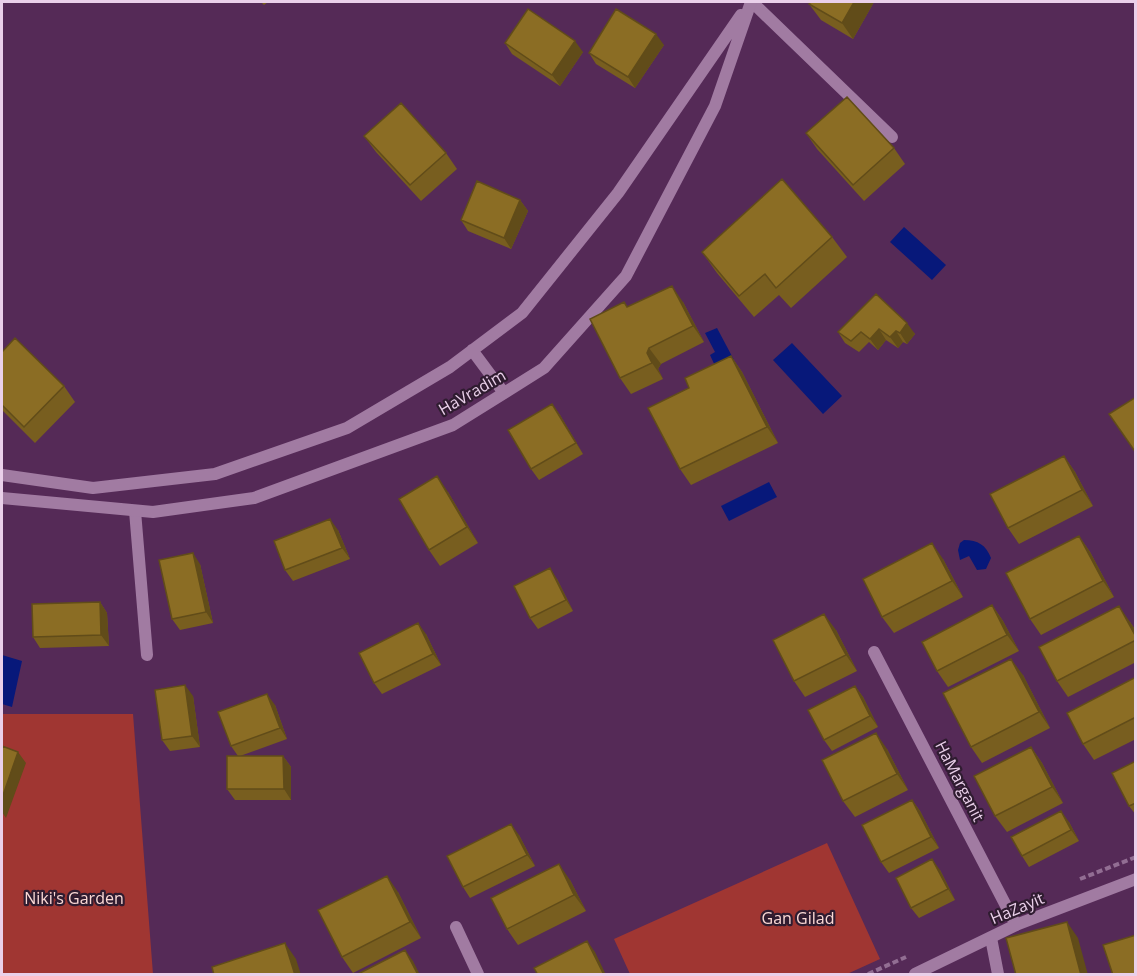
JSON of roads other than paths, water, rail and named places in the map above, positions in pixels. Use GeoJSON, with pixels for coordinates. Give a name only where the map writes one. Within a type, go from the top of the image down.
{"type":"FeatureCollection","features":[{"type":"Feature","properties":{"kind":"street"},"geometry":{"type":"LineString","coordinates":[[751,2],[892,137]]}},
{"type":"Feature","properties":{"kind":"street","name":"HaVradim"},"geometry":{"type":"LineString","coordinates":[[2,476],[93,488],[214,474],[347,428],[450,367],[522,313],[603,212],[751,2]]}},
{"type":"Feature","properties":{"kind":"street","name":"HaVradim"},"geometry":{"type":"LineString","coordinates":[[2,498],[153,513],[254,498],[453,425],[544,368],[626,276],[715,106],[751,2]]}},
{"type":"Feature","properties":{"kind":"street"},"geometry":{"type":"LineString","coordinates":[[472,351],[504,393]]}},
{"type":"Feature","properties":{"kind":"street"},"geometry":{"type":"LineString","coordinates":[[135,511],[147,655]]}},
{"type":"Feature","properties":{"kind":"street","name":"HaMarganit"},"geometry":{"type":"LineString","coordinates":[[874,652],[1016,925]]}},
{"type":"Feature","properties":{"kind":"street","name":"HaZayit"},"geometry":{"type":"LineString","coordinates":[[915,975],[1016,925],[1136,879]]}},
{"type":"Feature","properties":{"kind":"street"},"geometry":{"type":"LineString","coordinates":[[456,927],[478,975]]}},
{"type":"Feature","properties":{"kind":"street"},"geometry":{"type":"LineString","coordinates":[[991,938],[998,975]]}},
{"type":"Feature","properties":{"kind":"park label","name":"Niki's Garden"},"geometry":{"type":"Point","coordinates":[74,898]}},
{"type":"Feature","properties":{"kind":"park label","name":"Gan Gilad"},"geometry":{"type":"Point","coordinates":[798,918]}}]}
